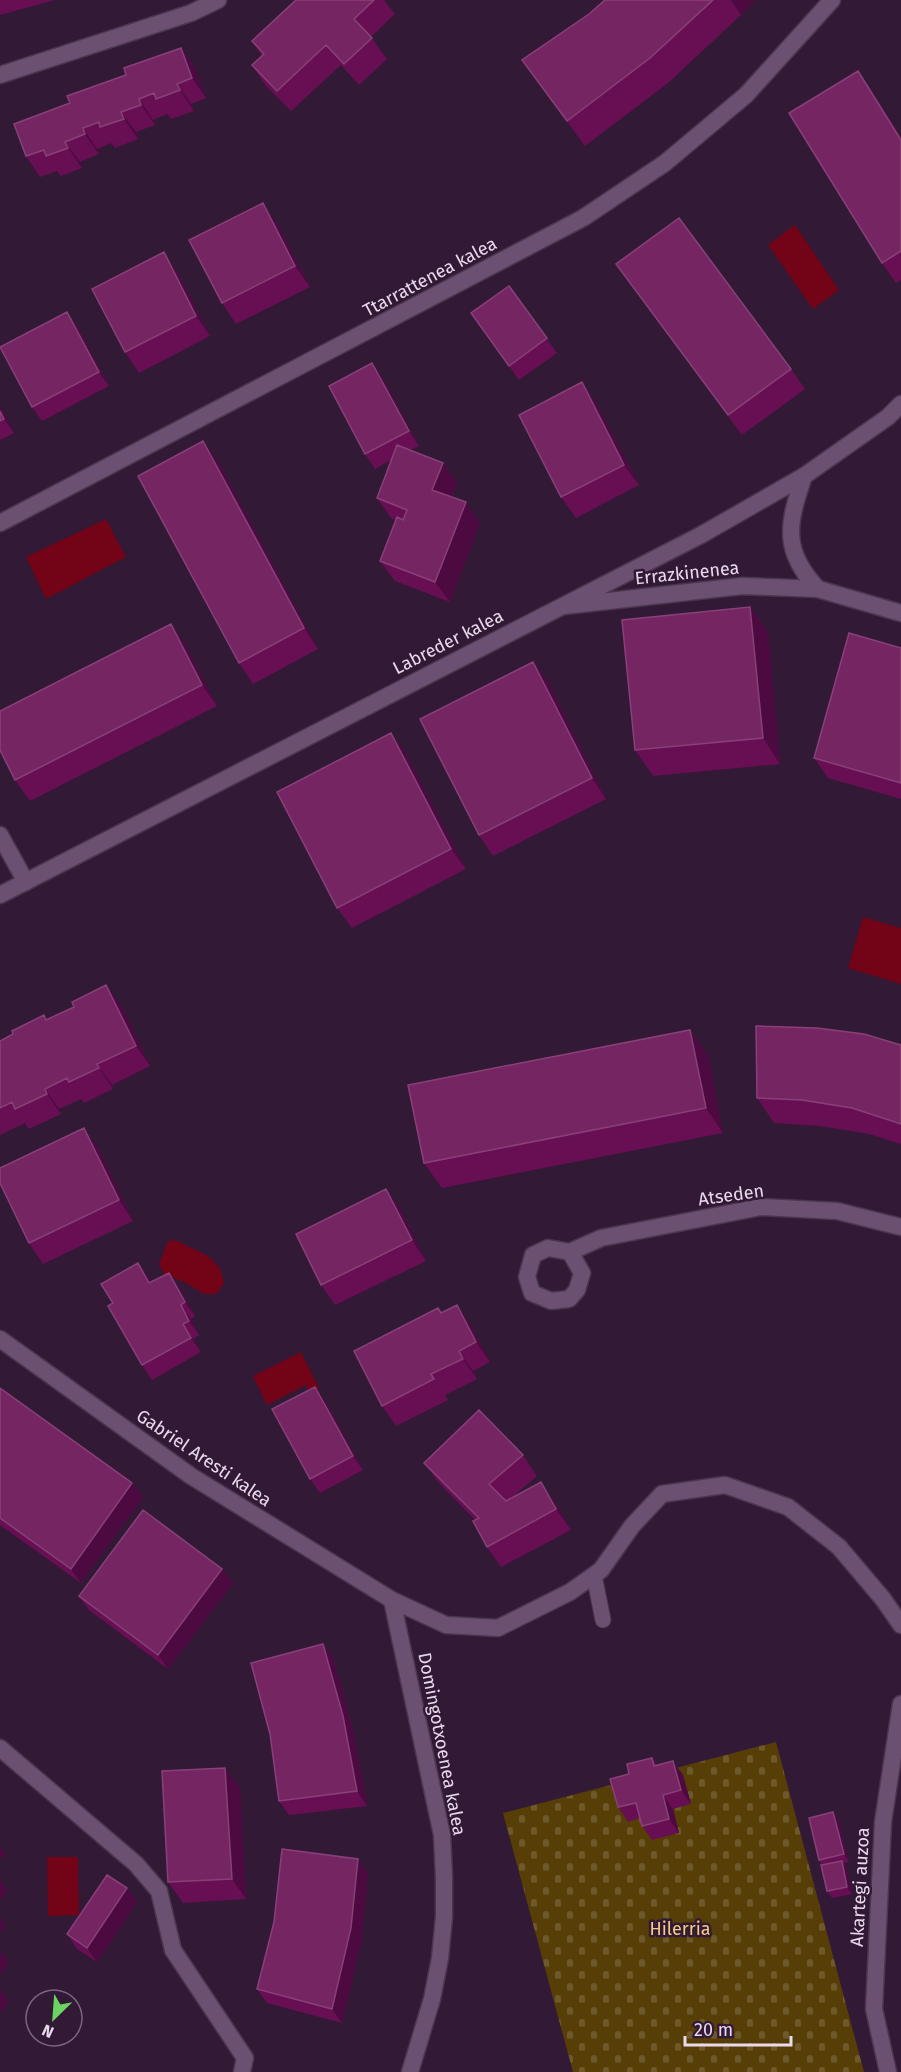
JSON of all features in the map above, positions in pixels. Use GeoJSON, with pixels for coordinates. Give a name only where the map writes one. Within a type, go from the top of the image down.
{"type":"FeatureCollection","features":[{"type":"Feature","properties":{"kind":"street"},"geometry":{"type":"LineString","coordinates":[[0,75],[190,13],[218,0]]}},
{"type":"Feature","properties":{"kind":"street","name":"Ttarrattenea kalea"},"geometry":{"type":"LineString","coordinates":[[0,523],[583,219],[665,163],[746,95],[832,0]]}},
{"type":"Feature","properties":{"kind":"street","name":"Labreder kalea"},"geometry":{"type":"LineString","coordinates":[[0,895],[701,535],[804,476],[888,417],[901,404]]}},
{"type":"Feature","properties":{"kind":"street"},"geometry":{"type":"LineString","coordinates":[[804,476],[793,509],[790,524],[791,539],[800,567],[818,589]]}},
{"type":"Feature","properties":{"kind":"street","name":"Errazkinenea"},"geometry":{"type":"LineString","coordinates":[[560,606],[742,586],[818,589],[901,613]]}},
{"type":"Feature","properties":{"kind":"street"},"geometry":{"type":"LineString","coordinates":[[0,835],[26,882]]}},
{"type":"Feature","properties":{"kind":"street","name":"Atseden"},"geometry":{"type":"LineString","coordinates":[[570,1252],[601,1238],[761,1207],[837,1211],[901,1227]]}},
{"type":"Feature","properties":{"kind":"street","name":"Gabriel Aresti kalea"},"geometry":{"type":"LineString","coordinates":[[0,1339],[191,1476],[392,1600],[446,1625],[498,1628],[570,1592],[601,1570],[632,1526],[662,1494],[725,1485],[788,1507],[839,1547],[883,1599],[901,1625]]}},
{"type":"Feature","properties":{"kind":"street","name":"Domingotxoenea kalea"},"geometry":{"type":"LineString","coordinates":[[392,1600],[442,1835],[444,1876],[444,1917],[438,1968],[432,1999],[410,2072]]}},
{"type":"Feature","properties":{"kind":"street","name":"Akartegi auzoa"},"geometry":{"type":"LineString","coordinates":[[888,2072],[874,2009],[883,1822],[901,1704]]}},
{"type":"Feature","properties":{"kind":"street"},"geometry":{"type":"LineString","coordinates":[[0,1748],[136,1864],[159,1891],[173,1950],[244,2058],[242,2072]]}},
{"type":"Feature","properties":{"kind":"lane"},"geometry":{"type":"LineString","coordinates":[[594,1575],[603,1620]]}},
{"type":"Feature","properties":{"kind":"green space","name":"Hilerria"},"geometry":{"type":"Polygon","coordinates":[[[776,1742],[864,2072],[573,2072],[503,1813],[776,1742]]]}},
{"type":"Feature","properties":{"kind":"shaded area"},"geometry":{"type":"Polygon","coordinates":[[[795,225],[839,290],[813,309],[768,245],[795,225]]]}},
{"type":"Feature","properties":{"kind":"shaded area"},"geometry":{"type":"Polygon","coordinates":[[[106,519],[126,557],[46,599],[26,557],[106,519]]]}},
{"type":"Feature","properties":{"kind":"shaded area"},"geometry":{"type":"Polygon","coordinates":[[[863,917],[901,928],[901,984],[848,968],[863,917]]]}},
{"type":"Feature","properties":{"kind":"shaded area"},"geometry":{"type":"Polygon","coordinates":[[[175,1240],[208,1256],[220,1268],[224,1283],[216,1294],[204,1294],[164,1274],[159,1264],[168,1241],[175,1240]]]}},
{"type":"Feature","properties":{"kind":"shaded area"},"geometry":{"type":"Polygon","coordinates":[[[301,1352],[319,1388],[311,1393],[306,1385],[267,1405],[253,1376],[301,1352]]]}},
{"type":"Feature","properties":{"kind":"shaded area"},"geometry":{"type":"Polygon","coordinates":[[[47,1857],[78,1857],[79,1915],[48,1916],[47,1857]]]}},
{"type":"Feature","properties":{"kind":"building"},"geometry":{"type":"Polygon","coordinates":[[[296,0],[374,0],[354,19],[372,38],[344,64],[326,45],[277,91],[252,65],[264,54],[252,41],[296,0]]]}},
{"type":"Feature","properties":{"kind":"building"},"geometry":{"type":"Polygon","coordinates":[[[605,0],[713,0],[650,58],[567,121],[522,60],[589,14],[605,0]]]}},
{"type":"Feature","properties":{"kind":"building"},"geometry":{"type":"Polygon","coordinates":[[[181,48],[192,78],[177,84],[180,90],[156,99],[154,93],[139,99],[141,105],[121,112],[124,119],[100,127],[99,122],[83,128],[85,134],[65,142],[68,148],[46,156],[44,150],[26,156],[14,124],[70,103],[67,96],[126,75],[124,68],[181,48]]]}},
{"type":"Feature","properties":{"kind":"building"},"geometry":{"type":"Polygon","coordinates":[[[858,71],[901,140],[901,251],[882,263],[789,113],[858,71]]]}},
{"type":"Feature","properties":{"kind":"building"},"geometry":{"type":"Polygon","coordinates":[[[263,203],[295,266],[222,303],[189,240],[263,203]]]}},
{"type":"Feature","properties":{"kind":"building"},"geometry":{"type":"Polygon","coordinates":[[[679,218],[791,369],[728,415],[616,264],[679,218]]]}},
{"type":"Feature","properties":{"kind":"building"},"geometry":{"type":"Polygon","coordinates":[[[164,252],[196,316],[125,352],[92,289],[164,252]]]}},
{"type":"Feature","properties":{"kind":"building"},"geometry":{"type":"Polygon","coordinates":[[[509,286],[547,338],[509,366],[471,313],[509,286]]]}},
{"type":"Feature","properties":{"kind":"building"},"geometry":{"type":"Polygon","coordinates":[[[67,312],[99,372],[32,407],[0,347],[67,312]]]}},
{"type":"Feature","properties":{"kind":"building"},"geometry":{"type":"Polygon","coordinates":[[[372,363],[409,431],[365,454],[329,386],[372,363]]]}},
{"type":"Feature","properties":{"kind":"building"},"geometry":{"type":"Polygon","coordinates":[[[582,382],[624,465],[561,497],[519,415],[582,382]]]}},
{"type":"Feature","properties":{"kind":"building"},"geometry":{"type":"Polygon","coordinates":[[[203,441],[304,628],[239,663],[138,476],[203,441]]]}},
{"type":"Feature","properties":{"kind":"building"},"geometry":{"type":"Polygon","coordinates":[[[397,445],[443,463],[432,490],[466,502],[435,582],[380,561],[397,517],[403,520],[407,510],[377,498],[397,445]]]}},
{"type":"Feature","properties":{"kind":"building"},"geometry":{"type":"Polygon","coordinates":[[[750,607],[763,738],[635,750],[622,620],[750,607]]]}},
{"type":"Feature","properties":{"kind":"building"},"geometry":{"type":"Polygon","coordinates":[[[171,624],[202,685],[15,780],[0,750],[0,711],[171,624]]]}},
{"type":"Feature","properties":{"kind":"building"},"geometry":{"type":"Polygon","coordinates":[[[849,633],[901,648],[901,783],[814,758],[849,633]]]}},
{"type":"Feature","properties":{"kind":"building"},"geometry":{"type":"Polygon","coordinates":[[[533,662],[592,778],[479,835],[420,719],[533,662]]]}},
{"type":"Feature","properties":{"kind":"building"},"geometry":{"type":"Polygon","coordinates":[[[391,733],[451,849],[337,908],[277,792],[391,733]]]}},
{"type":"Feature","properties":{"kind":"building"},"geometry":{"type":"Polygon","coordinates":[[[106,985],[136,1046],[97,1064],[99,1068],[69,1082],[67,1078],[45,1089],[47,1094],[15,1109],[12,1102],[0,1108],[0,1041],[13,1034],[12,1031],[44,1015],[46,1020],[74,1007],[72,1002],[106,985]]]}},
{"type":"Feature","properties":{"kind":"building"},"geometry":{"type":"Polygon","coordinates":[[[756,1026],[817,1028],[864,1034],[901,1045],[901,1124],[852,1108],[802,1100],[757,1098],[756,1026]]]}},
{"type":"Feature","properties":{"kind":"building"},"geometry":{"type":"Polygon","coordinates":[[[690,1030],[706,1108],[424,1163],[408,1085],[690,1030]]]}},
{"type":"Feature","properties":{"kind":"building"},"geometry":{"type":"Polygon","coordinates":[[[84,1128],[119,1200],[29,1243],[0,1183],[0,1168],[84,1128]]]}},
{"type":"Feature","properties":{"kind":"building"},"geometry":{"type":"Polygon","coordinates":[[[386,1189],[412,1240],[321,1285],[296,1234],[386,1189]]]}},
{"type":"Feature","properties":{"kind":"building"},"geometry":{"type":"Polygon","coordinates":[[[138,1263],[149,1283],[169,1273],[185,1302],[181,1305],[189,1321],[183,1324],[191,1338],[142,1365],[108,1306],[113,1303],[101,1284],[138,1263]]]}},
{"type":"Feature","properties":{"kind":"building"},"geometry":{"type":"Polygon","coordinates":[[[457,1305],[476,1342],[459,1351],[463,1359],[431,1374],[434,1379],[382,1406],[354,1351],[438,1308],[441,1313],[457,1305]]]}},
{"type":"Feature","properties":{"kind":"building"},"geometry":{"type":"Polygon","coordinates":[[[315,1387],[353,1456],[310,1479],[272,1409],[315,1387]]]}},
{"type":"Feature","properties":{"kind":"building"},"geometry":{"type":"Polygon","coordinates":[[[0,1388],[132,1483],[71,1569],[0,1518],[0,1388]]]}},
{"type":"Feature","properties":{"kind":"building"},"geometry":{"type":"Polygon","coordinates":[[[479,1410],[523,1455],[489,1484],[506,1501],[541,1482],[556,1509],[487,1547],[473,1521],[479,1518],[424,1463],[479,1410]]]}},
{"type":"Feature","properties":{"kind":"building"},"geometry":{"type":"Polygon","coordinates":[[[143,1510],[222,1569],[158,1655],[79,1596],[143,1510]]]}},
{"type":"Feature","properties":{"kind":"building"},"geometry":{"type":"Polygon","coordinates":[[[323,1644],[343,1716],[357,1791],[279,1801],[270,1734],[251,1663],[323,1644]]]}},
{"type":"Feature","properties":{"kind":"building"},"geometry":{"type":"Polygon","coordinates":[[[652,1758],[654,1766],[673,1761],[681,1790],[663,1795],[669,1819],[642,1826],[636,1803],[618,1807],[610,1779],[629,1774],[627,1764],[652,1758]]]}},
{"type":"Feature","properties":{"kind":"building"},"geometry":{"type":"Polygon","coordinates":[[[225,1768],[232,1879],[168,1882],[162,1771],[225,1768]]]}},
{"type":"Feature","properties":{"kind":"building"},"geometry":{"type":"Polygon","coordinates":[[[833,1812],[844,1854],[819,1860],[809,1818],[833,1812]]]}},
{"type":"Feature","properties":{"kind":"building"},"geometry":{"type":"Polygon","coordinates":[[[282,1849],[358,1859],[351,1928],[332,2009],[257,1989],[274,1922],[282,1849]]]}},
{"type":"Feature","properties":{"kind":"building"},"geometry":{"type":"Polygon","coordinates":[[[842,1861],[847,1887],[827,1891],[821,1865],[842,1861]]]}},
{"type":"Feature","properties":{"kind":"building"},"geometry":{"type":"Polygon","coordinates":[[[107,1875],[127,1888],[87,1948],[67,1934],[107,1875]]]}}]}
